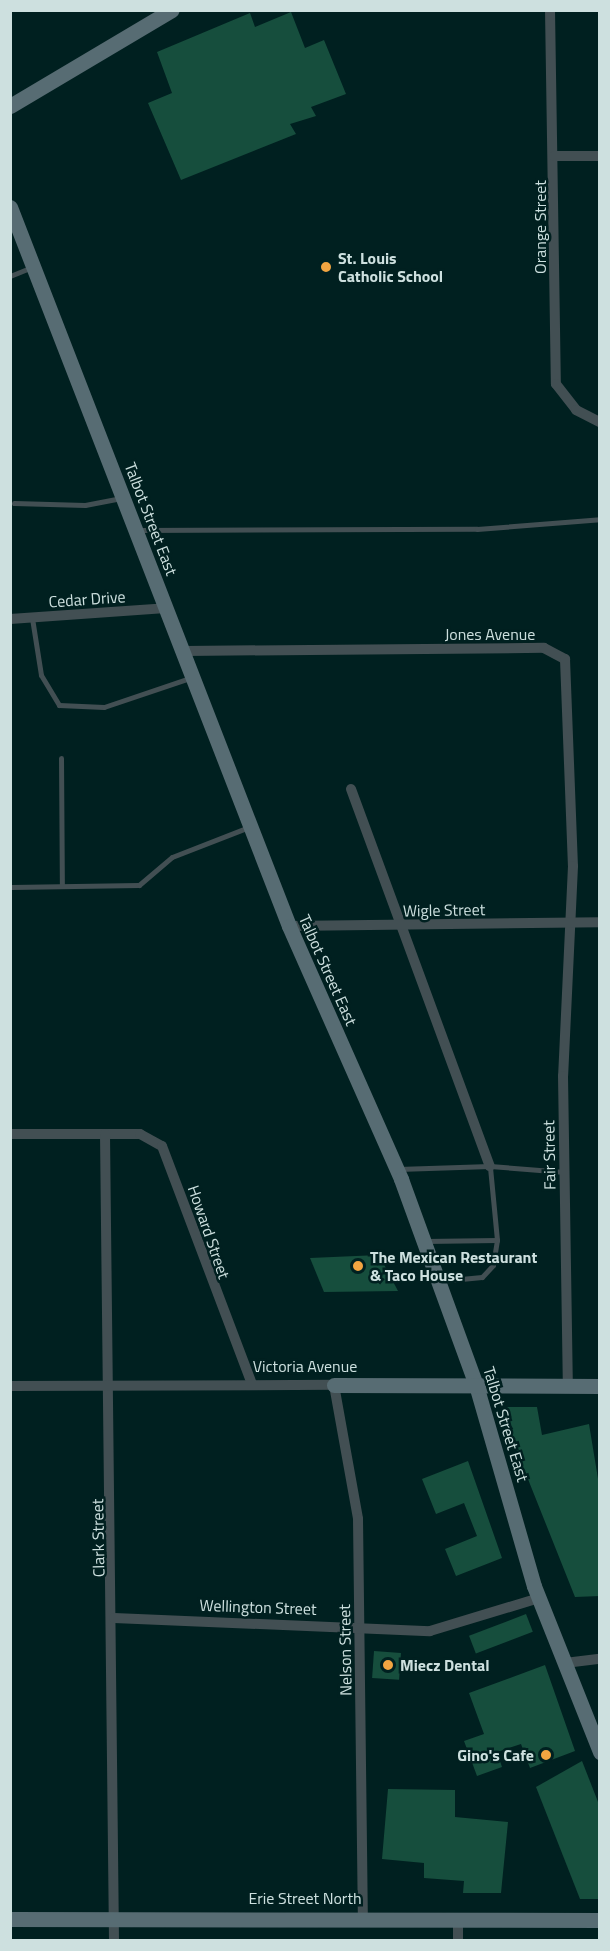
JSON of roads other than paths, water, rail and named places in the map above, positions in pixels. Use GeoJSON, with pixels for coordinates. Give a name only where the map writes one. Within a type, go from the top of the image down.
{"type":"FeatureCollection","features":[{"type":"Feature","properties":{"kind":"main road"},"geometry":{"type":"LineString","coordinates":[[10,106],[172,10]]}},
{"type":"Feature","properties":{"kind":"main road","name":"Talbot Street East"},"geometry":{"type":"LineString","coordinates":[[10,207],[289,926],[396,1169],[476,1385],[539,1598],[600,1752]]}},
{"type":"Feature","properties":{"kind":"main road","name":"Victoria Avenue"},"geometry":{"type":"LineString","coordinates":[[334,1385],[600,1386]]}},
{"type":"Feature","properties":{"kind":"main road","name":"Erie Street North"},"geometry":{"type":"LineString","coordinates":[[10,1919],[363,1916],[600,1920]]}},
{"type":"Feature","properties":{"kind":"street","name":"Orange Street"},"geometry":{"type":"LineString","coordinates":[[550,10],[556,384],[576,410],[600,422]]}},
{"type":"Feature","properties":{"kind":"street"},"geometry":{"type":"LineString","coordinates":[[554,156],[600,156]]}},
{"type":"Feature","properties":{"kind":"street","name":"Cedar Drive"},"geometry":{"type":"LineString","coordinates":[[10,619],[166,608]]}},
{"type":"Feature","properties":{"kind":"street","name":"Jones Avenue"},"geometry":{"type":"LineString","coordinates":[[183,651],[556,652],[565,659],[570,690],[573,866],[569,923]]}},
{"type":"Feature","properties":{"kind":"street"},"geometry":{"type":"LineString","coordinates":[[351,789],[490,1166]]}},
{"type":"Feature","properties":{"kind":"street","name":"Wigle Street"},"geometry":{"type":"LineString","coordinates":[[289,926],[600,922]]}},
{"type":"Feature","properties":{"kind":"street","name":"Fair Street"},"geometry":{"type":"LineString","coordinates":[[568,1387],[565,1173],[569,923]]}},
{"type":"Feature","properties":{"kind":"street","name":"Howard Street"},"geometry":{"type":"LineString","coordinates":[[10,1134],[140,1134],[162,1146],[252,1384]]}},
{"type":"Feature","properties":{"kind":"street","name":"Clark Street"},"geometry":{"type":"LineString","coordinates":[[105,1134],[114,1618],[114,1941]]}},
{"type":"Feature","properties":{"kind":"street","name":"Victoria Avenue"},"geometry":{"type":"LineString","coordinates":[[10,1386],[334,1385]]}},
{"type":"Feature","properties":{"kind":"street","name":"Nelson Street"},"geometry":{"type":"LineString","coordinates":[[334,1385],[358,1519],[363,1916]]}},
{"type":"Feature","properties":{"kind":"street","name":"Wellington Street"},"geometry":{"type":"LineString","coordinates":[[114,1618],[359,1626],[430,1631],[539,1598]]}},
{"type":"Feature","properties":{"kind":"street"},"geometry":{"type":"LineString","coordinates":[[565,1663],[600,1659]]}},
{"type":"Feature","properties":{"kind":"street"},"geometry":{"type":"LineString","coordinates":[[458,1918],[458,1941]]}},
{"type":"Feature","properties":{"kind":"lane"},"geometry":{"type":"LineString","coordinates":[[10,276],[33,266]]}},
{"type":"Feature","properties":{"kind":"lane"},"geometry":{"type":"LineString","coordinates":[[14,503],[85,505],[123,498]]}},
{"type":"Feature","properties":{"kind":"lane"},"geometry":{"type":"LineString","coordinates":[[136,530],[477,529],[600,519]]}},
{"type":"Feature","properties":{"kind":"lane"},"geometry":{"type":"LineString","coordinates":[[32,618],[41,675],[59,705],[104,707],[194,677]]}},
{"type":"Feature","properties":{"kind":"lane"},"geometry":{"type":"LineString","coordinates":[[61,758],[62,886]]}},
{"type":"Feature","properties":{"kind":"lane"},"geometry":{"type":"LineString","coordinates":[[11,887],[139,885],[172,857],[251,827]]}},
{"type":"Feature","properties":{"kind":"lane"},"geometry":{"type":"LineString","coordinates":[[438,1281],[482,1277],[493,1265],[497,1240],[490,1166]]}},
{"type":"Feature","properties":{"kind":"lane"},"geometry":{"type":"LineString","coordinates":[[396,1169],[490,1166],[565,1173]]}},
{"type":"Feature","properties":{"kind":"lane"},"geometry":{"type":"LineString","coordinates":[[423,1241],[497,1240]]}},
{"type":"Feature","properties":{"kind":"place","name":"St. Louis Catholic School"},"geometry":{"type":"Point","coordinates":[326,267]}},
{"type":"Feature","properties":{"kind":"place","name":"The Mexican Restaurant & Taco House"},"geometry":{"type":"Point","coordinates":[358,1266]}},
{"type":"Feature","properties":{"kind":"place","name":"Miecz Dental"},"geometry":{"type":"Point","coordinates":[388,1665]}},
{"type":"Feature","properties":{"kind":"place","name":"Gino's Cafe"},"geometry":{"type":"Point","coordinates":[546,1755]}}]}
